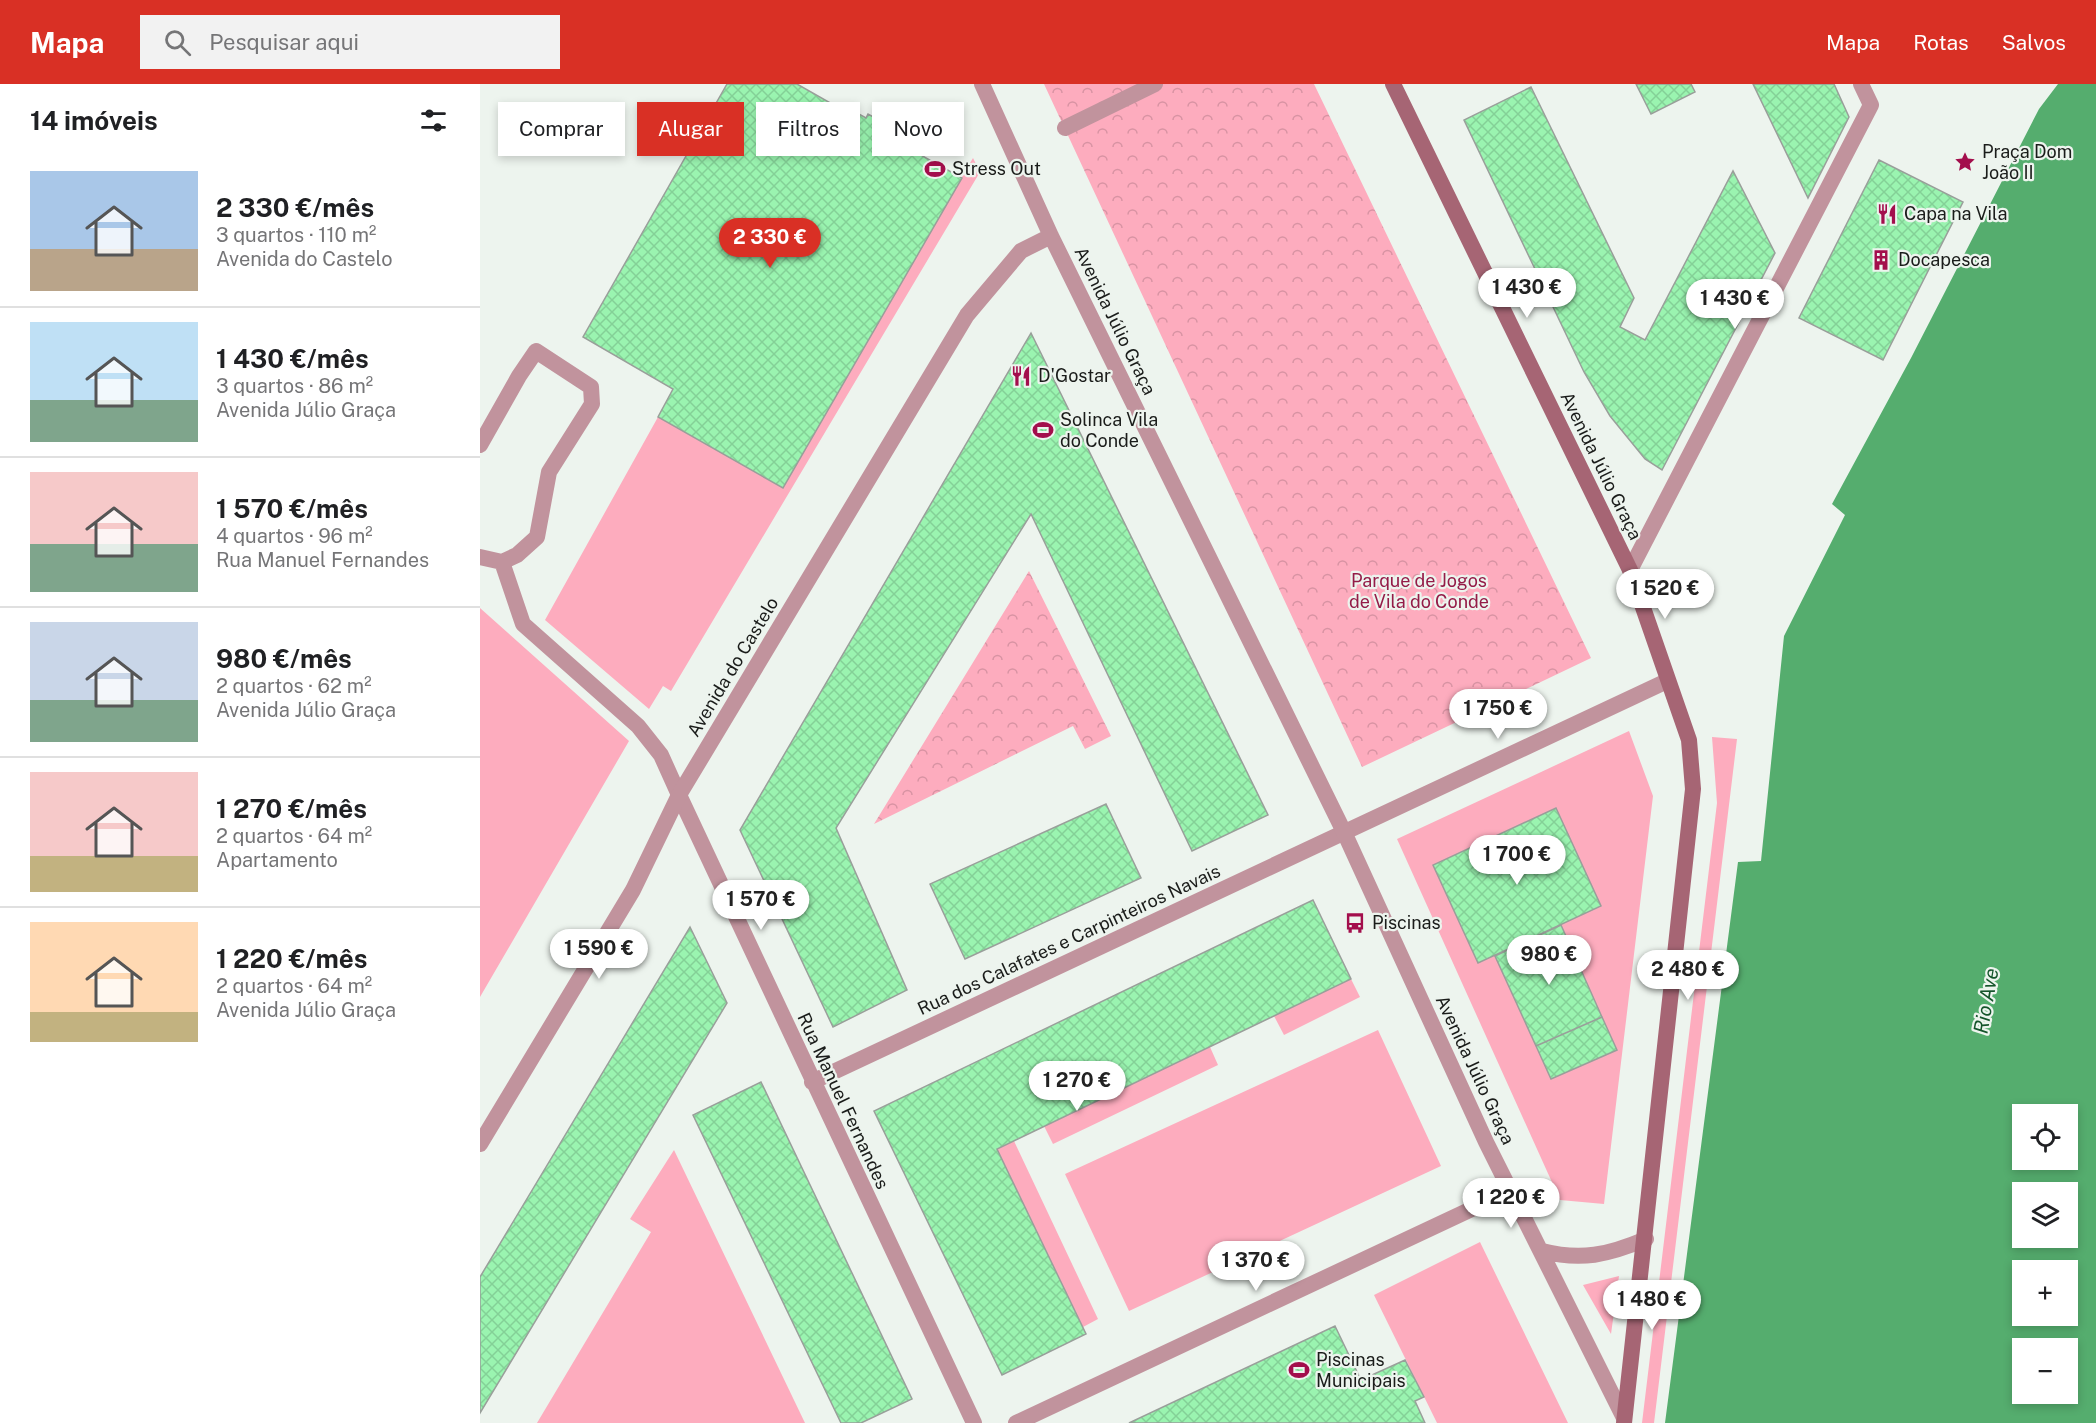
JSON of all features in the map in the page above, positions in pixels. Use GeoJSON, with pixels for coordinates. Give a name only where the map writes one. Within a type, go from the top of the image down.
{"type":"FeatureCollection","features":[{"type":"Feature","properties":{"kind":"main road","name":"Avenida Júlio Graça"},"geometry":{"type":"LineString","coordinates":[[1393,84],[1630,570],[1689,740],[1693,789],[1646,1239],[1624,1420]]}},
{"type":"Feature","properties":{"kind":"street","name":"Avenida Júlio Graça"},"geometry":{"type":"LineString","coordinates":[[982,84],[1052,236],[1344,832],[1510,1191],[1542,1251],[1624,1420]]}},
{"type":"Feature","properties":{"kind":"street"},"geometry":{"type":"LineString","coordinates":[[1065,128],[1155,84]]}},
{"type":"Feature","properties":{"kind":"street"},"geometry":{"type":"LineString","coordinates":[[1630,570],[1871,105],[1861,84]]}},
{"type":"Feature","properties":{"kind":"street","name":"Avenida do Castelo"},"geometry":{"type":"LineString","coordinates":[[480,1144],[633,890],[679,795],[967,315],[1021,250],[1052,236]]}},
{"type":"Feature","properties":{"kind":"street"},"geometry":{"type":"LineString","coordinates":[[480,445],[519,376],[536,351],[591,387],[592,404],[549,472],[537,537],[517,555],[502,562],[480,557]]}},
{"type":"Feature","properties":{"kind":"street","name":"Rua Manuel Fernandes"},"geometry":{"type":"LineString","coordinates":[[502,562],[523,624],[638,726],[661,755],[812,1082],[974,1423]]}},
{"type":"Feature","properties":{"kind":"street"},"geometry":{"type":"LineString","coordinates":[[1344,832],[1667,681]]}},
{"type":"Feature","properties":{"kind":"street","name":"Rua dos Calafates e Carpinteiros Navais"},"geometry":{"type":"LineString","coordinates":[[812,1082],[1344,832]]}},
{"type":"Feature","properties":{"kind":"street"},"geometry":{"type":"LineString","coordinates":[[1016,1423],[1510,1191]]}},
{"type":"Feature","properties":{"kind":"street"},"geometry":{"type":"LineString","coordinates":[[1542,1251],[1565,1257],[1592,1257],[1622,1249],[1646,1239]]}},
{"type":"Feature","properties":{"kind":"green space","name":"Parque de Jogos de Vila do Conde"},"geometry":{"type":"Polygon","coordinates":[[[1044,84],[1314,84],[1591,658],[1362,767],[1044,84]]]}},
{"type":"Feature","properties":{"kind":"green space"},"geometry":{"type":"Polygon","coordinates":[[[973,158],[980,172],[671,691],[663,686],[649,709],[545,620],[658,417],[782,487],[973,158]]]}},
{"type":"Feature","properties":{"kind":"green space"},"geometry":{"type":"Polygon","coordinates":[[[1029,571],[1111,736],[1085,749],[1073,726],[874,824],[1029,571]]]}},
{"type":"Feature","properties":{"kind":"green space"},"geometry":{"type":"Polygon","coordinates":[[[480,608],[629,741],[480,997],[480,608]]]}},
{"type":"Feature","properties":{"kind":"green space"},"geometry":{"type":"Polygon","coordinates":[[[1629,731],[1653,796],[1604,1204],[1560,1200],[1397,839],[1629,731]]]}},
{"type":"Feature","properties":{"kind":"green space"},"geometry":{"type":"Polygon","coordinates":[[[1712,737],[1737,739],[1654,1423],[1642,1423],[1717,803],[1712,737]]]}},
{"type":"Feature","properties":{"kind":"green space"},"geometry":{"type":"Polygon","coordinates":[[[1351,979],[1360,997],[1284,1035],[1274,1016],[1351,979]]]}},
{"type":"Feature","properties":{"kind":"green space"},"geometry":{"type":"Polygon","coordinates":[[[1378,1030],[1441,1166],[1129,1311],[1065,1174],[1378,1030]]]}},
{"type":"Feature","properties":{"kind":"green space"},"geometry":{"type":"Polygon","coordinates":[[[1210,1047],[1218,1065],[1053,1144],[1044,1126],[1210,1047]]]}},
{"type":"Feature","properties":{"kind":"green space"},"geometry":{"type":"Polygon","coordinates":[[[1014,1141],[1098,1319],[1083,1327],[997,1149],[1014,1141]]]}},
{"type":"Feature","properties":{"kind":"green space"},"geometry":{"type":"Polygon","coordinates":[[[674,1150],[805,1423],[537,1423],[651,1232],[630,1219],[674,1150]]]}},
{"type":"Feature","properties":{"kind":"green space"},"geometry":{"type":"Polygon","coordinates":[[[1480,1242],[1568,1423],[1437,1423],[1374,1295],[1480,1242]]]}},
{"type":"Feature","properties":{"kind":"green space"},"geometry":{"type":"Polygon","coordinates":[[[1619,1276],[1611,1334],[1583,1285],[1619,1276]]]}},
{"type":"Feature","properties":{"kind":"water","name":"Rio Ave"},"geometry":{"type":"Polygon","coordinates":[[[2058,84],[2096,84],[2096,1423],[1665,1423],[1738,862],[1761,861],[1784,636],[1845,515],[1832,504],[1911,358],[2039,109],[2058,84]]]}},
{"type":"Feature","properties":{"kind":"building"},"geometry":{"type":"Polygon","coordinates":[[[727,84],[797,84],[828,102],[756,102],[756,156],[860,156],[860,115],[866,118],[868,114],[872,116],[872,156],[923,156],[962,178],[783,488],[658,417],[673,389],[583,337],[686,156],[744,156],[744,102],[717,102],[727,84]]]}},
{"type":"Feature","properties":{"kind":"building"},"geometry":{"type":"Polygon","coordinates":[[[1636,84],[1691,84],[1695,92],[1651,114],[1636,84]]]}},
{"type":"Feature","properties":{"kind":"building"},"geometry":{"type":"Polygon","coordinates":[[[1753,84],[1834,84],[1849,117],[1808,198],[1753,84]]]}},
{"type":"Feature","properties":{"kind":"building"},"geometry":{"type":"Polygon","coordinates":[[[1531,87],[1634,298],[1620,327],[1645,340],[1733,171],[1775,253],[1662,470],[1645,459],[1610,416],[1584,372],[1464,120],[1531,87]]]}},
{"type":"Feature","properties":{"kind":"building","name":"Docapesca"},"geometry":{"type":"Polygon","coordinates":[[[1879,160],[1963,202],[1883,360],[1799,318],[1879,160]]]}},
{"type":"Feature","properties":{"kind":"building"},"geometry":{"type":"Polygon","coordinates":[[[1031,333],[1268,815],[1192,851],[1031,514],[836,828],[907,990],[833,1027],[740,830],[1031,333]]]}},
{"type":"Feature","properties":{"kind":"building"},"geometry":{"type":"Polygon","coordinates":[[[1106,804],[1141,878],[965,959],[930,884],[1106,804]]]}},
{"type":"Feature","properties":{"kind":"building"},"geometry":{"type":"Polygon","coordinates":[[[1556,808],[1601,906],[1478,963],[1433,865],[1556,808]]]}},
{"type":"Feature","properties":{"kind":"building"},"geometry":{"type":"Polygon","coordinates":[[[1313,900],[1351,979],[997,1149],[1086,1334],[1002,1375],[874,1111],[1313,900]]]}},
{"type":"Feature","properties":{"kind":"building"},"geometry":{"type":"Polygon","coordinates":[[[1561,925],[1602,1017],[1536,1046],[1495,956],[1561,925]]]}},
{"type":"Feature","properties":{"kind":"building"},"geometry":{"type":"Polygon","coordinates":[[[690,927],[727,1003],[480,1413],[480,1277],[690,927]]]}},
{"type":"Feature","properties":{"kind":"building"},"geometry":{"type":"Polygon","coordinates":[[[1602,1017],[1617,1050],[1551,1079],[1536,1046],[1602,1017]]]}},
{"type":"Feature","properties":{"kind":"building"},"geometry":{"type":"Polygon","coordinates":[[[761,1082],[912,1399],[861,1423],[841,1423],[693,1115],[761,1082]]]}},
{"type":"Feature","properties":{"kind":"building","name":"Piscinas Municipais"},"geometry":{"type":"Polygon","coordinates":[[[1335,1326],[1361,1380],[1405,1360],[1424,1397],[1415,1401],[1425,1423],[1129,1423],[1335,1326]]]}},
{"type":"Feature","properties":{"kind":"place","name":"Praça Dom João II"},"geometry":{"type":"Point","coordinates":[1965,162]}},
{"type":"Feature","properties":{"kind":"place","name":"Stress Out"},"geometry":{"type":"Point","coordinates":[935,169]}},
{"type":"Feature","properties":{"kind":"place","name":"Capa na Vila"},"geometry":{"type":"Point","coordinates":[1887,214]}},
{"type":"Feature","properties":{"kind":"place","name":"Docapesca"},"geometry":{"type":"Point","coordinates":[1881,260]}},
{"type":"Feature","properties":{"kind":"place","name":"D'Gostar"},"geometry":{"type":"Point","coordinates":[1021,376]}},
{"type":"Feature","properties":{"kind":"place","name":"Solinca Vila do Conde"},"geometry":{"type":"Point","coordinates":[1043,430]}},
{"type":"Feature","properties":{"kind":"place","name":"Piscinas"},"geometry":{"type":"Point","coordinates":[1355,923]}},
{"type":"Feature","properties":{"kind":"place","name":"Piscinas Municipais"},"geometry":{"type":"Point","coordinates":[1299,1370]}}]}
